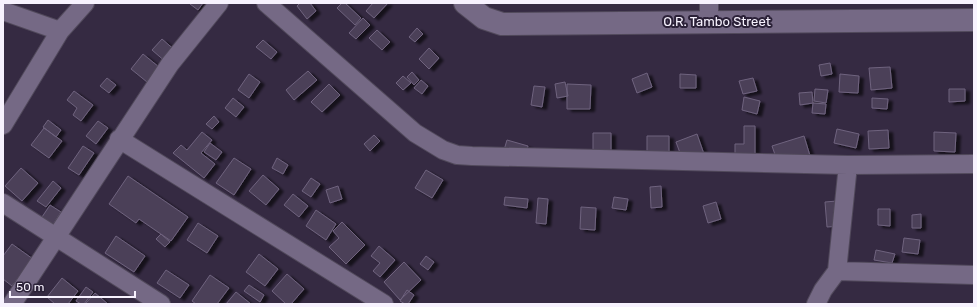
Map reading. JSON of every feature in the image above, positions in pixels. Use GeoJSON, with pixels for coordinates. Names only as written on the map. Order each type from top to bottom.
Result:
{"type":"FeatureCollection","features":[{"type":"Feature","properties":{"kind":"street"},"geometry":{"type":"LineString","coordinates":[[3,125],[60,32],[85,3]]}},
{"type":"Feature","properties":{"kind":"street"},"geometry":{"type":"LineString","coordinates":[[12,304],[119,139],[170,64],[219,3]]}},
{"type":"Feature","properties":{"kind":"street"},"geometry":{"type":"LineString","coordinates":[[266,3],[416,133],[432,144],[457,154],[523,159],[848,165],[974,164]]}},
{"type":"Feature","properties":{"kind":"street","name":"O.R. Tambo Street"},"geometry":{"type":"LineString","coordinates":[[465,3],[484,18],[502,24],[709,12],[974,20]]}},
{"type":"Feature","properties":{"kind":"street"},"geometry":{"type":"LineString","coordinates":[[3,11],[60,32]]}},
{"type":"Feature","properties":{"kind":"street"},"geometry":{"type":"LineString","coordinates":[[119,139],[384,304]]}},
{"type":"Feature","properties":{"kind":"street"},"geometry":{"type":"LineString","coordinates":[[816,304],[823,290],[837,270],[848,165]]}},
{"type":"Feature","properties":{"kind":"street"},"geometry":{"type":"LineString","coordinates":[[3,203],[56,235],[161,304]]}},
{"type":"Feature","properties":{"kind":"street"},"geometry":{"type":"LineString","coordinates":[[837,270],[974,275]]}},
{"type":"Feature","properties":{"kind":"building"},"geometry":{"type":"Polygon","coordinates":[[[203,3],[198,10],[190,4],[203,3]]]}},
{"type":"Feature","properties":{"kind":"building"},"geometry":{"type":"Polygon","coordinates":[[[300,3],[310,3],[316,11],[307,19],[297,6],[300,3]]]}},
{"type":"Feature","properties":{"kind":"building"},"geometry":{"type":"Polygon","coordinates":[[[342,3],[345,3],[361,18],[355,25],[337,8],[342,3]]]}},
{"type":"Feature","properties":{"kind":"building"},"geometry":{"type":"Polygon","coordinates":[[[373,3],[388,3],[374,18],[366,11],[373,3]]]}},
{"type":"Feature","properties":{"kind":"building"},"geometry":{"type":"Polygon","coordinates":[[[363,18],[370,25],[356,39],[349,33],[363,18]]]}},
{"type":"Feature","properties":{"kind":"building"},"geometry":{"type":"Polygon","coordinates":[[[417,28],[423,34],[415,42],[409,37],[417,28]]]}},
{"type":"Feature","properties":{"kind":"building"},"geometry":{"type":"Polygon","coordinates":[[[377,30],[390,42],[382,50],[369,38],[377,30]]]}},
{"type":"Feature","properties":{"kind":"building"},"geometry":{"type":"Polygon","coordinates":[[[162,39],[177,52],[167,63],[152,50],[162,39]]]}},
{"type":"Feature","properties":{"kind":"building"},"geometry":{"type":"Polygon","coordinates":[[[263,40],[277,52],[271,59],[256,47],[263,40]]]}},
{"type":"Feature","properties":{"kind":"building"},"geometry":{"type":"Polygon","coordinates":[[[429,48],[439,58],[429,69],[419,59],[429,48]]]}},
{"type":"Feature","properties":{"kind":"building"},"geometry":{"type":"Polygon","coordinates":[[[143,54],[159,67],[147,82],[131,69],[143,54]]]}},
{"type":"Feature","properties":{"kind":"building"},"geometry":{"type":"Polygon","coordinates":[[[830,63],[832,74],[821,76],[819,65],[830,63]]]}},
{"type":"Feature","properties":{"kind":"building"},"geometry":{"type":"Polygon","coordinates":[[[890,67],[892,88],[871,90],[869,68],[890,67]]]}},
{"type":"Feature","properties":{"kind":"building"},"geometry":{"type":"Polygon","coordinates":[[[308,71],[317,80],[294,100],[286,90],[308,71]]]}},
{"type":"Feature","properties":{"kind":"building"},"geometry":{"type":"Polygon","coordinates":[[[412,72],[419,80],[414,85],[407,77],[412,72]]]}},
{"type":"Feature","properties":{"kind":"building"},"geometry":{"type":"Polygon","coordinates":[[[647,73],[652,87],[637,93],[632,79],[647,73]]]}},
{"type":"Feature","properties":{"kind":"building"},"geometry":{"type":"Polygon","coordinates":[[[249,74],[260,82],[249,98],[238,90],[249,74]]]}},
{"type":"Feature","properties":{"kind":"building"},"geometry":{"type":"Polygon","coordinates":[[[680,74],[696,75],[696,88],[680,88],[680,74]]]}},
{"type":"Feature","properties":{"kind":"building"},"geometry":{"type":"Polygon","coordinates":[[[840,74],[859,76],[858,93],[839,92],[840,74]]]}},
{"type":"Feature","properties":{"kind":"building"},"geometry":{"type":"Polygon","coordinates":[[[403,76],[411,83],[403,90],[396,83],[403,76]]]}},
{"type":"Feature","properties":{"kind":"building"},"geometry":{"type":"Polygon","coordinates":[[[107,78],[116,85],[109,93],[100,86],[107,78]]]}},
{"type":"Feature","properties":{"kind":"building"},"geometry":{"type":"Polygon","coordinates":[[[753,78],[757,91],[743,94],[739,81],[753,78]]]}},
{"type":"Feature","properties":{"kind":"building"},"geometry":{"type":"Polygon","coordinates":[[[421,80],[428,86],[422,94],[414,88],[421,80]]]}},
{"type":"Feature","properties":{"kind":"building"},"geometry":{"type":"Polygon","coordinates":[[[565,82],[568,96],[557,98],[555,84],[565,82]]]}},
{"type":"Feature","properties":{"kind":"building"},"geometry":{"type":"Polygon","coordinates":[[[329,84],[340,95],[322,112],[311,102],[329,84]]]}},
{"type":"Feature","properties":{"kind":"building"},"geometry":{"type":"Polygon","coordinates":[[[567,84],[591,85],[590,109],[567,109],[567,84]]]}},
{"type":"Feature","properties":{"kind":"building"},"geometry":{"type":"Polygon","coordinates":[[[534,86],[545,87],[542,107],[531,105],[534,86]]]}},
{"type":"Feature","properties":{"kind":"building"},"geometry":{"type":"Polygon","coordinates":[[[815,89],[828,90],[826,103],[814,101],[815,89]]]}},
{"type":"Feature","properties":{"kind":"building"},"geometry":{"type":"Polygon","coordinates":[[[949,89],[965,89],[965,101],[949,102],[949,89]]]}},
{"type":"Feature","properties":{"kind":"building"},"geometry":{"type":"Polygon","coordinates":[[[74,91],[93,105],[81,121],[73,115],[77,108],[67,100],[74,91]]]}},
{"type":"Feature","properties":{"kind":"building"},"geometry":{"type":"Polygon","coordinates":[[[812,92],[813,103],[800,105],[799,93],[812,92]]]}},
{"type":"Feature","properties":{"kind":"building"},"geometry":{"type":"Polygon","coordinates":[[[744,97],[760,101],[757,114],[742,110],[744,97]]]}},
{"type":"Feature","properties":{"kind":"building"},"geometry":{"type":"Polygon","coordinates":[[[233,98],[244,107],[236,117],[225,108],[233,98]]]}},
{"type":"Feature","properties":{"kind":"building"},"geometry":{"type":"Polygon","coordinates":[[[872,98],[888,99],[887,109],[872,108],[872,98]]]}},
{"type":"Feature","properties":{"kind":"building"},"geometry":{"type":"Polygon","coordinates":[[[813,103],[826,104],[825,114],[812,113],[813,103]]]}},
{"type":"Feature","properties":{"kind":"building"},"geometry":{"type":"Polygon","coordinates":[[[214,116],[219,122],[212,129],[206,124],[214,116]]]}},
{"type":"Feature","properties":{"kind":"building"},"geometry":{"type":"Polygon","coordinates":[[[48,120],[61,130],[56,137],[43,127],[48,120]]]}},
{"type":"Feature","properties":{"kind":"building"},"geometry":{"type":"Polygon","coordinates":[[[98,121],[108,128],[96,144],[86,136],[98,121]]]}},
{"type":"Feature","properties":{"kind":"building"},"geometry":{"type":"Polygon","coordinates":[[[744,126],[755,126],[755,156],[735,156],[735,144],[744,144],[744,126]]]}},
{"type":"Feature","properties":{"kind":"building"},"geometry":{"type":"Polygon","coordinates":[[[44,128],[62,141],[49,158],[31,145],[44,128]]]}},
{"type":"Feature","properties":{"kind":"building"},"geometry":{"type":"Polygon","coordinates":[[[837,129],[859,134],[856,148],[834,143],[837,129]]]}},
{"type":"Feature","properties":{"kind":"building"},"geometry":{"type":"Polygon","coordinates":[[[888,130],[889,148],[869,149],[868,131],[888,130]]]}},
{"type":"Feature","properties":{"kind":"building"},"geometry":{"type":"Polygon","coordinates":[[[202,132],[212,140],[201,153],[215,164],[204,178],[173,153],[181,145],[187,150],[202,132]]]}},
{"type":"Feature","properties":{"kind":"building"},"geometry":{"type":"Polygon","coordinates":[[[934,132],[956,133],[955,152],[934,151],[934,132]]]}},
{"type":"Feature","properties":{"kind":"building"},"geometry":{"type":"Polygon","coordinates":[[[593,133],[611,133],[611,153],[593,152],[593,133]]]}},
{"type":"Feature","properties":{"kind":"building"},"geometry":{"type":"Polygon","coordinates":[[[697,134],[705,157],[684,164],[676,142],[697,134]]]}},
{"type":"Feature","properties":{"kind":"building"},"geometry":{"type":"Polygon","coordinates":[[[374,135],[380,141],[370,151],[364,144],[374,135]]]}},
{"type":"Feature","properties":{"kind":"building"},"geometry":{"type":"Polygon","coordinates":[[[647,136],[669,136],[669,155],[647,155],[647,136]]]}},
{"type":"Feature","properties":{"kind":"building"},"geometry":{"type":"Polygon","coordinates":[[[804,136],[811,159],[780,169],[772,146],[804,136]]]}},
{"type":"Feature","properties":{"kind":"building"},"geometry":{"type":"Polygon","coordinates":[[[507,140],[528,146],[525,156],[504,150],[507,140]]]}},
{"type":"Feature","properties":{"kind":"building"},"geometry":{"type":"Polygon","coordinates":[[[210,143],[222,152],[216,160],[204,152],[210,143]]]}},
{"type":"Feature","properties":{"kind":"building"},"geometry":{"type":"Polygon","coordinates":[[[83,146],[94,153],[79,175],[68,168],[83,146]]]}},
{"type":"Feature","properties":{"kind":"building"},"geometry":{"type":"Polygon","coordinates":[[[234,158],[251,169],[234,195],[216,183],[234,158]]]}},
{"type":"Feature","properties":{"kind":"building"},"geometry":{"type":"Polygon","coordinates":[[[277,158],[288,165],[283,174],[272,168],[277,158]]]}},
{"type":"Feature","properties":{"kind":"building"},"geometry":{"type":"Polygon","coordinates":[[[21,168],[38,183],[22,201],[5,186],[21,168]]]}},
{"type":"Feature","properties":{"kind":"building"},"geometry":{"type":"Polygon","coordinates":[[[426,170],[443,180],[432,198],[415,188],[426,170]]]}},
{"type":"Feature","properties":{"kind":"building"},"geometry":{"type":"Polygon","coordinates":[[[263,175],[279,189],[266,205],[249,191],[263,175]]]}},
{"type":"Feature","properties":{"kind":"building"},"geometry":{"type":"Polygon","coordinates":[[[128,176],[188,217],[171,241],[139,219],[136,223],[109,204],[128,176]]]}},
{"type":"Feature","properties":{"kind":"building"},"geometry":{"type":"Polygon","coordinates":[[[311,178],[320,184],[311,197],[302,191],[311,178]]]}},
{"type":"Feature","properties":{"kind":"building"},"geometry":{"type":"Polygon","coordinates":[[[53,181],[61,188],[46,207],[37,201],[53,181]]]}},
{"type":"Feature","properties":{"kind":"building"},"geometry":{"type":"Polygon","coordinates":[[[338,186],[342,199],[330,203],[326,190],[338,186]]]}},
{"type":"Feature","properties":{"kind":"building"},"geometry":{"type":"Polygon","coordinates":[[[661,186],[662,207],[651,208],[650,187],[661,186]]]}},
{"type":"Feature","properties":{"kind":"building"},"geometry":{"type":"Polygon","coordinates":[[[293,194],[308,206],[299,217],[284,205],[293,194]]]}},
{"type":"Feature","properties":{"kind":"building"},"geometry":{"type":"Polygon","coordinates":[[[505,197],[528,199],[527,208],[504,205],[505,197]]]}},
{"type":"Feature","properties":{"kind":"building"},"geometry":{"type":"Polygon","coordinates":[[[614,197],[628,199],[626,210],[612,208],[614,197]]]}},
{"type":"Feature","properties":{"kind":"building"},"geometry":{"type":"Polygon","coordinates":[[[538,198],[548,199],[546,224],[536,223],[538,198]]]}},
{"type":"Feature","properties":{"kind":"building"},"geometry":{"type":"Polygon","coordinates":[[[837,201],[839,226],[827,227],[825,202],[837,201]]]}},
{"type":"Feature","properties":{"kind":"building"},"geometry":{"type":"Polygon","coordinates":[[[716,202],[721,219],[708,223],[703,206],[716,202]]]}},
{"type":"Feature","properties":{"kind":"building"},"geometry":{"type":"Polygon","coordinates":[[[50,205],[61,212],[51,228],[40,220],[50,205]]]}},
{"type":"Feature","properties":{"kind":"building"},"geometry":{"type":"Polygon","coordinates":[[[581,207],[596,208],[595,230],[580,229],[581,207]]]}},
{"type":"Feature","properties":{"kind":"building"},"geometry":{"type":"Polygon","coordinates":[[[878,209],[890,209],[890,226],[878,225],[878,209]]]}},
{"type":"Feature","properties":{"kind":"building"},"geometry":{"type":"Polygon","coordinates":[[[316,210],[336,224],[326,240],[306,226],[316,210]]]}},
{"type":"Feature","properties":{"kind":"building"},"geometry":{"type":"Polygon","coordinates":[[[921,214],[921,228],[912,228],[912,215],[921,214]]]}},
{"type":"Feature","properties":{"kind":"building"},"geometry":{"type":"Polygon","coordinates":[[[342,222],[365,245],[346,264],[329,247],[339,238],[333,231],[342,222]]]}},
{"type":"Feature","properties":{"kind":"building"},"geometry":{"type":"Polygon","coordinates":[[[198,223],[218,236],[207,253],[187,240],[198,223]]]}},
{"type":"Feature","properties":{"kind":"building"},"geometry":{"type":"Polygon","coordinates":[[[161,234],[170,242],[165,247],[156,239],[161,234]]]}},
{"type":"Feature","properties":{"kind":"building"},"geometry":{"type":"Polygon","coordinates":[[[116,236],[145,256],[134,272],[105,253],[116,236]]]}},
{"type":"Feature","properties":{"kind":"building"},"geometry":{"type":"Polygon","coordinates":[[[904,238],[920,240],[918,254],[902,252],[904,238]]]}},
{"type":"Feature","properties":{"kind":"building"},"geometry":{"type":"Polygon","coordinates":[[[12,244],[33,259],[12,286],[3,279],[3,256],[12,244]]]}},
{"type":"Feature","properties":{"kind":"building"},"geometry":{"type":"Polygon","coordinates":[[[379,246],[395,260],[380,277],[373,271],[380,263],[371,256],[379,246]]]}},
{"type":"Feature","properties":{"kind":"building"},"geometry":{"type":"Polygon","coordinates":[[[876,250],[895,254],[892,263],[874,260],[876,250]]]}},
{"type":"Feature","properties":{"kind":"building"},"geometry":{"type":"Polygon","coordinates":[[[259,254],[278,269],[265,286],[246,272],[259,254]]]}},
{"type":"Feature","properties":{"kind":"building"},"geometry":{"type":"Polygon","coordinates":[[[426,256],[434,262],[428,270],[420,264],[426,256]]]}},
{"type":"Feature","properties":{"kind":"building"},"geometry":{"type":"Polygon","coordinates":[[[404,262],[421,280],[400,300],[384,282],[404,262]]]}},
{"type":"Feature","properties":{"kind":"building"},"geometry":{"type":"Polygon","coordinates":[[[166,270],[189,285],[180,298],[157,283],[166,270]]]}},
{"type":"Feature","properties":{"kind":"building"},"geometry":{"type":"Polygon","coordinates":[[[287,274],[304,289],[291,304],[286,304],[272,291],[287,274]]]}},
{"type":"Feature","properties":{"kind":"building"},"geometry":{"type":"Polygon","coordinates":[[[210,275],[229,288],[217,304],[196,304],[192,301],[210,275]]]}},
{"type":"Feature","properties":{"kind":"building"},"geometry":{"type":"Polygon","coordinates":[[[62,278],[78,291],[68,304],[55,304],[47,297],[62,278]]]}},
{"type":"Feature","properties":{"kind":"building"},"geometry":{"type":"Polygon","coordinates":[[[249,285],[264,295],[260,302],[244,291],[249,285]]]}},
{"type":"Feature","properties":{"kind":"building"},"geometry":{"type":"Polygon","coordinates":[[[86,287],[93,292],[84,304],[81,304],[76,301],[86,287]]]}},
{"type":"Feature","properties":{"kind":"building"},"geometry":{"type":"Polygon","coordinates":[[[407,290],[414,295],[408,304],[405,304],[400,301],[407,290]]]}},
{"type":"Feature","properties":{"kind":"building"},"geometry":{"type":"Polygon","coordinates":[[[236,292],[251,304],[226,304],[236,292]]]}},
{"type":"Feature","properties":{"kind":"building"},"geometry":{"type":"Polygon","coordinates":[[[95,293],[108,304],[85,304],[95,293]]]}}]}
